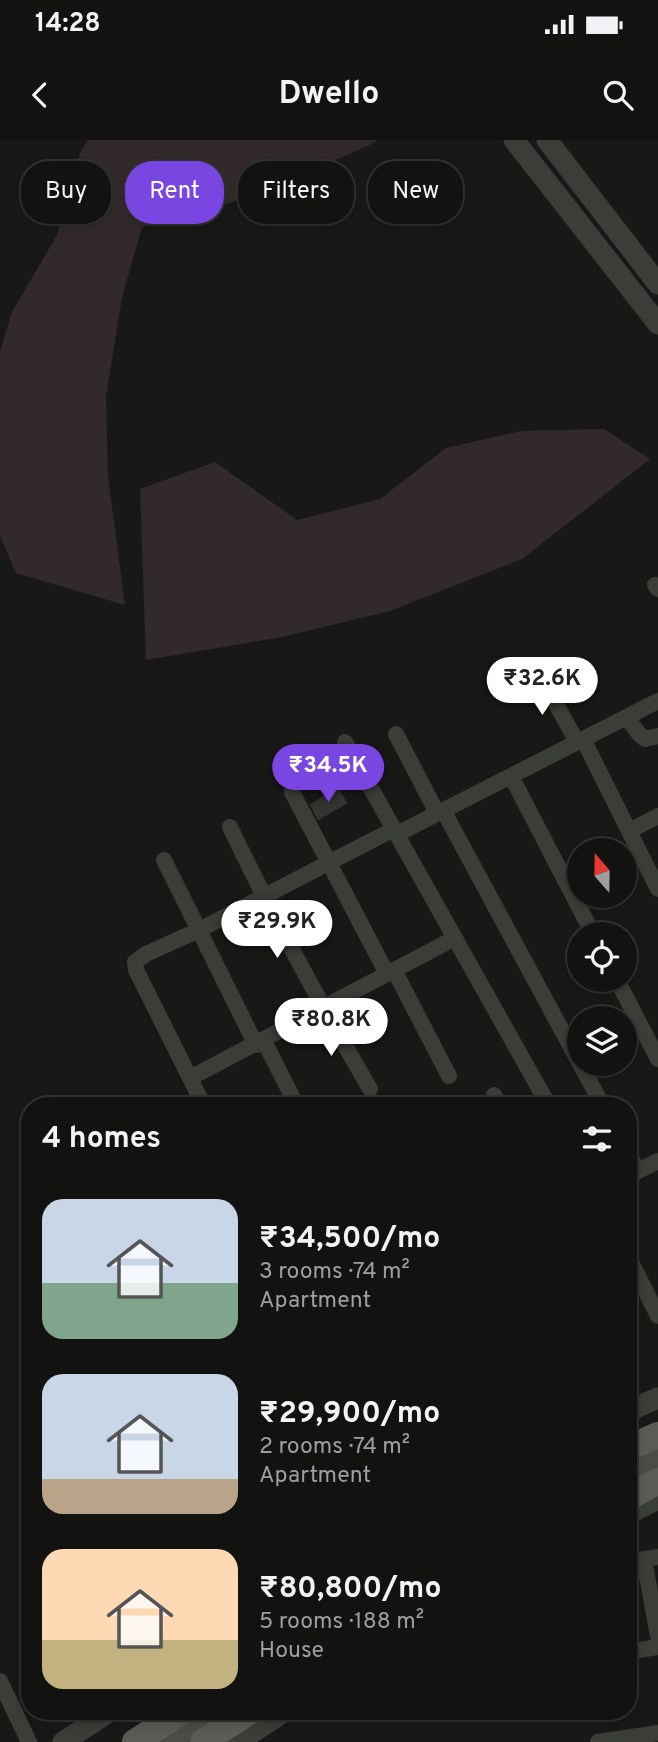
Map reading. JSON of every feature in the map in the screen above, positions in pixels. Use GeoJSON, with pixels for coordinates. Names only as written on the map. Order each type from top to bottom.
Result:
{"type":"FeatureCollection","features":[{"type":"Feature","properties":{"kind":"main road"},"geometry":{"type":"LineString","coordinates":[[637,1444],[658,1435]]}},
{"type":"Feature","properties":{"kind":"main road"},"geometry":{"type":"LineString","coordinates":[[637,1465],[658,1457]]}},
{"type":"Feature","properties":{"kind":"main road"},"geometry":{"type":"LineString","coordinates":[[637,1472],[658,1457]]}},
{"type":"Feature","properties":{"kind":"main road"},"geometry":{"type":"LineString","coordinates":[[637,1492],[658,1481]]}},
{"type":"Feature","properties":{"kind":"main road"},"geometry":{"type":"LineString","coordinates":[[135,1742],[169,1720]]}},
{"type":"Feature","properties":{"kind":"main road"},"geometry":{"type":"LineString","coordinates":[[167,1742],[201,1720]]}},
{"type":"Feature","properties":{"kind":"main road"},"geometry":{"type":"LineString","coordinates":[[203,1742],[237,1720]]}},
{"type":"Feature","properties":{"kind":"street"},"geometry":{"type":"LineString","coordinates":[[514,140],[658,324]]}},
{"type":"Feature","properties":{"kind":"street"},"geometry":{"type":"LineString","coordinates":[[547,140],[658,284]]}},
{"type":"Feature","properties":{"kind":"street"},"geometry":{"type":"LineString","coordinates":[[540,675],[580,741],[658,889]]}},
{"type":"Feature","properties":{"kind":"street"},"geometry":{"type":"LineString","coordinates":[[200,1097],[135,970],[135,962],[262,895],[440,812],[658,701]]}},
{"type":"Feature","properties":{"kind":"street"},"geometry":{"type":"LineString","coordinates":[[626,717],[645,739],[658,736]]}},
{"type":"Feature","properties":{"kind":"street"},"geometry":{"type":"LineString","coordinates":[[396,734],[567,1040]]}},
{"type":"Feature","properties":{"kind":"street"},"geometry":{"type":"LineString","coordinates":[[345,742],[544,1097]]}},
{"type":"Feature","properties":{"kind":"street"},"geometry":{"type":"LineString","coordinates":[[511,776],[587,922]]}},
{"type":"Feature","properties":{"kind":"street"},"geometry":{"type":"LineString","coordinates":[[292,792],[449,1076]]}},
{"type":"Feature","properties":{"kind":"street"},"geometry":{"type":"LineString","coordinates":[[629,831],[658,816]]}},
{"type":"Feature","properties":{"kind":"street"},"geometry":{"type":"LineString","coordinates":[[230,827],[262,895],[370,1089]]}},
{"type":"Feature","properties":{"kind":"street"},"geometry":{"type":"LineString","coordinates":[[164,860],[199,930],[292,1097]]}},
{"type":"Feature","properties":{"kind":"street"},"geometry":{"type":"LineString","coordinates":[[190,1078],[455,938]]}},
{"type":"Feature","properties":{"kind":"street"},"geometry":{"type":"LineString","coordinates":[[623,992],[658,1059]]}},
{"type":"Feature","properties":{"kind":"street"},"geometry":{"type":"LineString","coordinates":[[587,1076],[598,1097]]}},
{"type":"Feature","properties":{"kind":"street"},"geometry":{"type":"LineString","coordinates":[[637,1171],[658,1161]]}},
{"type":"Feature","properties":{"kind":"street"},"geometry":{"type":"LineString","coordinates":[[637,1274],[658,1316]]}},
{"type":"Feature","properties":{"kind":"street"},"geometry":{"type":"LineString","coordinates":[[637,1406],[658,1398]]}},
{"type":"Feature","properties":{"kind":"street"},"geometry":{"type":"LineString","coordinates":[[637,1510],[658,1499]]}},
{"type":"Feature","properties":{"kind":"street"},"geometry":{"type":"LineString","coordinates":[[643,1559],[658,1636]]}},
{"type":"Feature","properties":{"kind":"street"},"geometry":{"type":"LineString","coordinates":[[637,1650],[658,1647]]}},
{"type":"Feature","properties":{"kind":"street"},"geometry":{"type":"LineString","coordinates":[[0,1681],[29,1742]]}},
{"type":"Feature","properties":{"kind":"street"},"geometry":{"type":"LineString","coordinates":[[64,1742],[97,1720]]}},
{"type":"Feature","properties":{"kind":"street"},"geometry":{"type":"LineString","coordinates":[[238,1742],[272,1720]]}},
{"type":"Feature","properties":{"kind":"street"},"geometry":{"type":"LineString","coordinates":[[598,1742],[658,1733]]}},
{"type":"Feature","properties":{"kind":"shaded area"},"geometry":{"type":"Polygon","coordinates":[[[88,140],[377,140],[334,161],[238,161],[238,200],[224,205],[224,161],[125,161],[125,224],[154,224],[142,227],[122,297],[106,397],[108,476],[125,605],[16,573],[0,536],[0,351],[12,312],[57,235],[60,224],[111,224],[111,161],[78,161],[88,140]]]}},
{"type":"Feature","properties":{"kind":"shaded area"},"geometry":{"type":"Polygon","coordinates":[[[604,429],[650,459],[522,559],[390,611],[282,637],[146,660],[140,489],[215,462],[297,520],[380,499],[446,448],[521,431],[604,429]]]}},
{"type":"Feature","properties":{"kind":"building"},"geometry":{"type":"Polygon","coordinates":[[[338,789],[346,803],[318,819],[311,805],[338,789]]]}}]}
